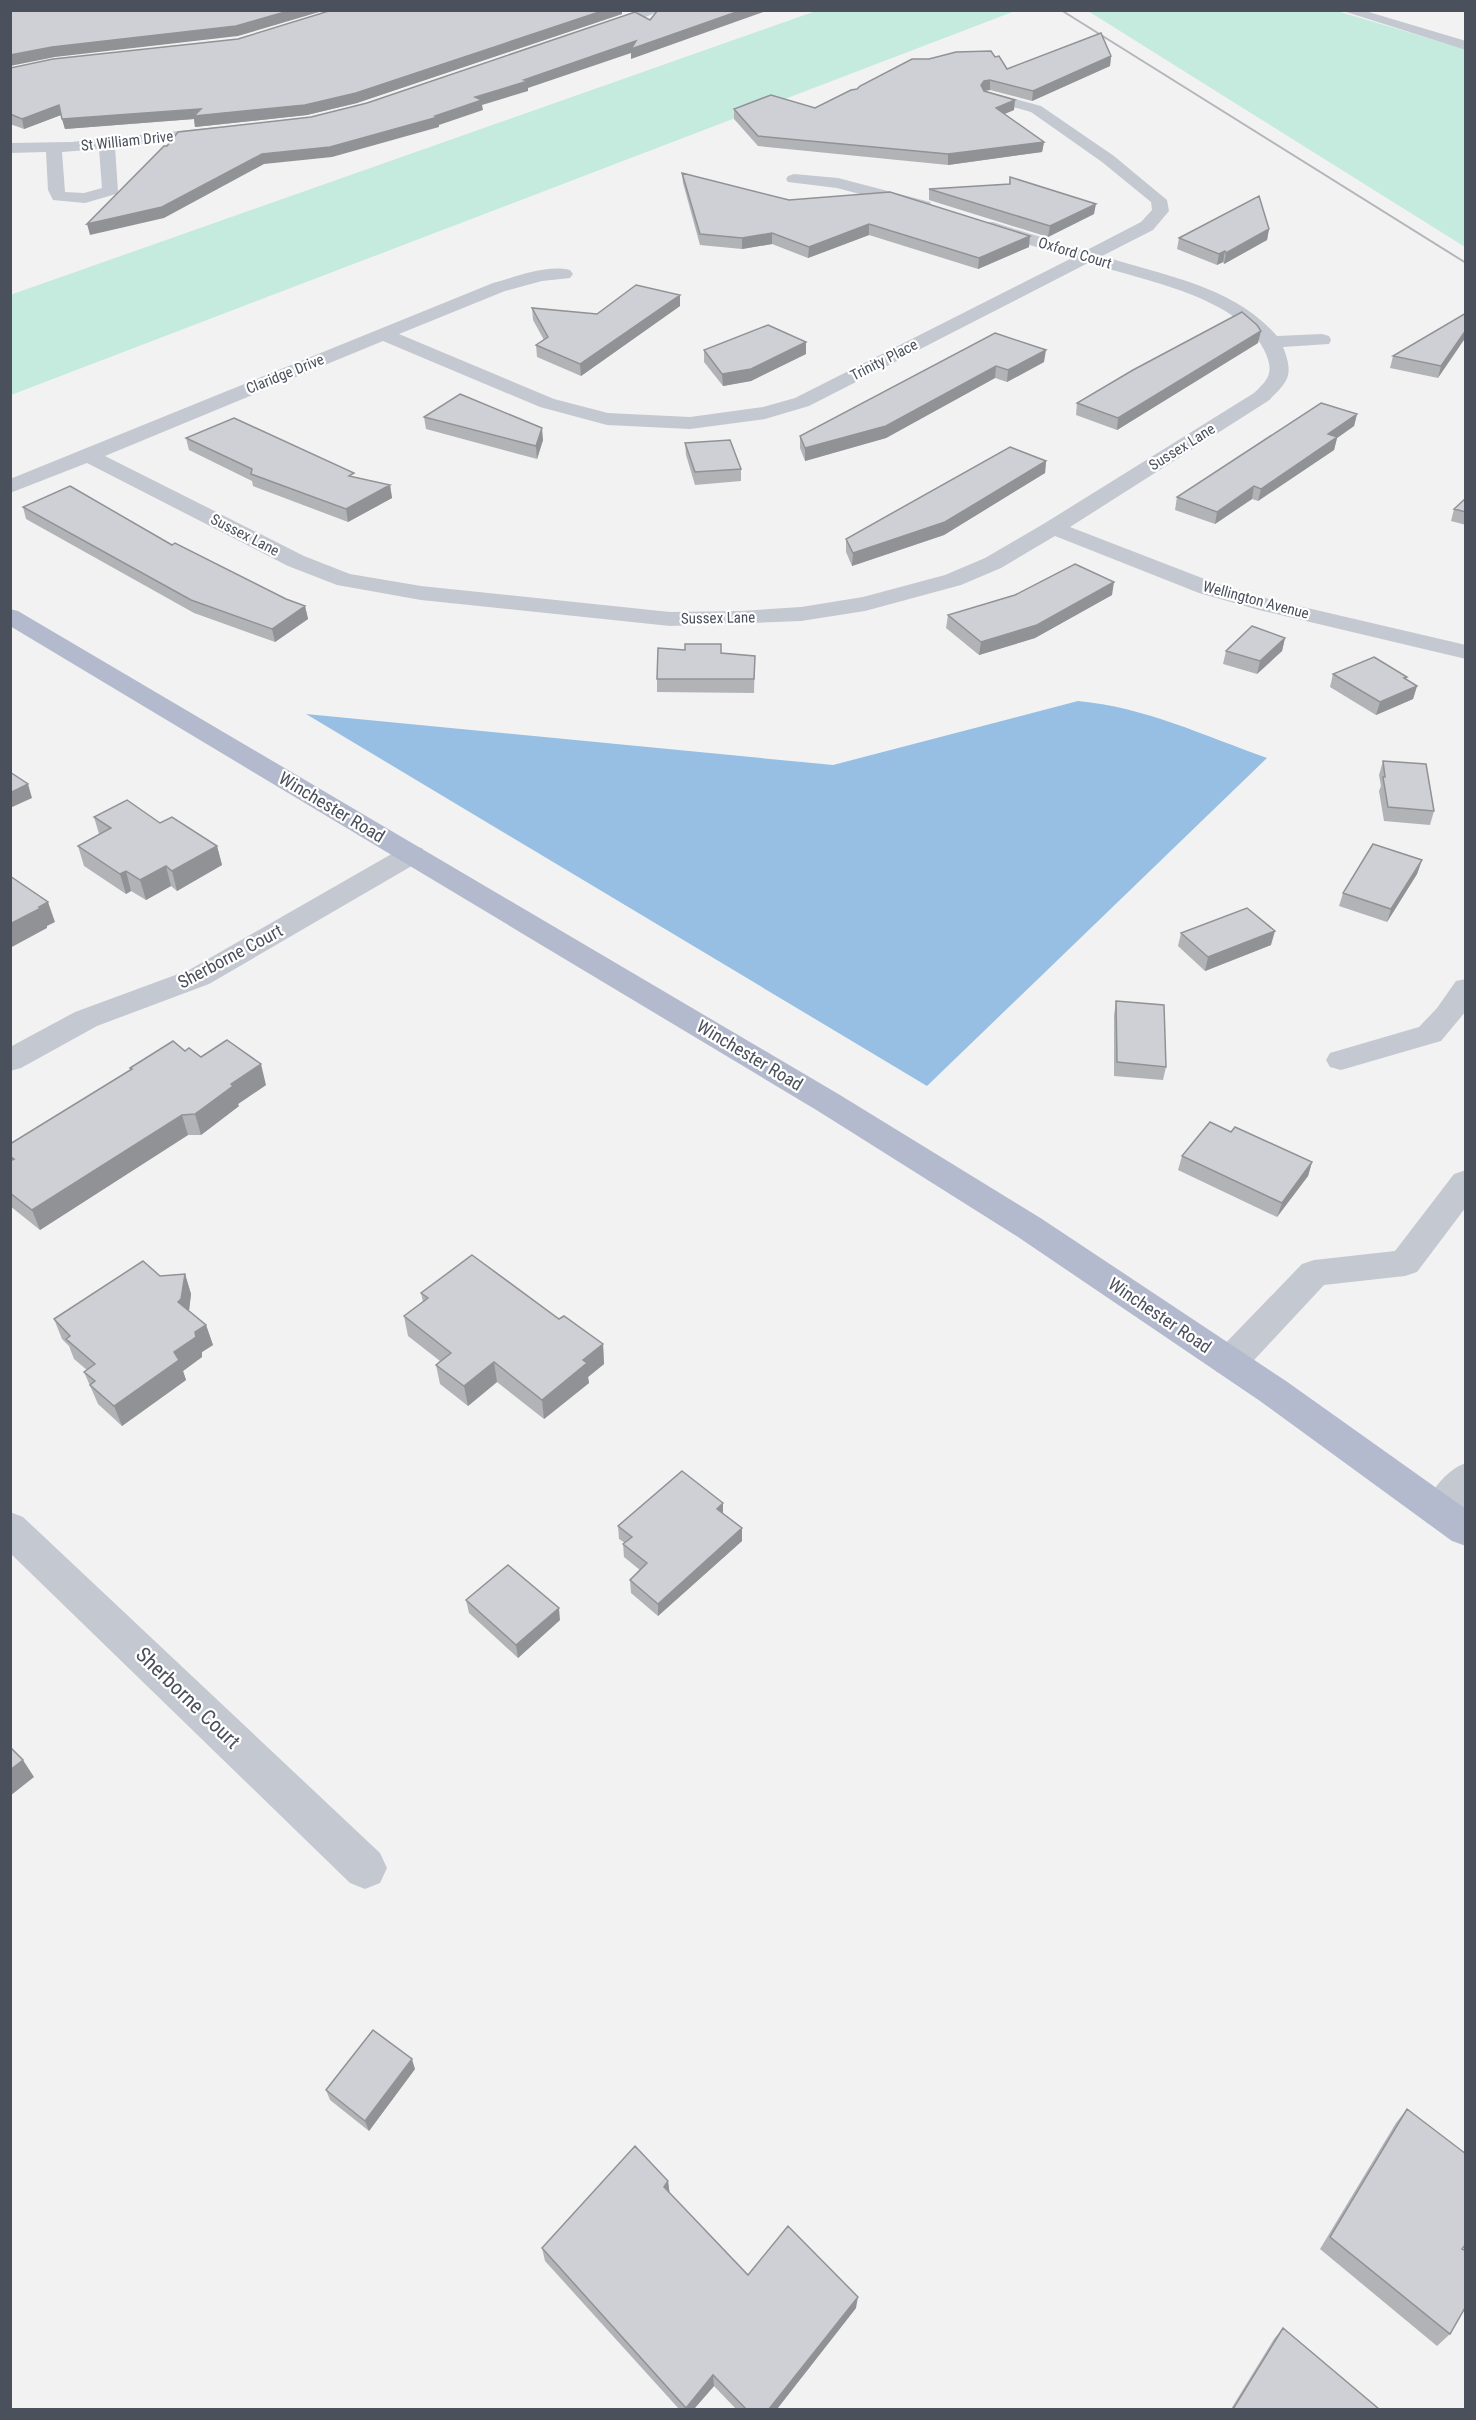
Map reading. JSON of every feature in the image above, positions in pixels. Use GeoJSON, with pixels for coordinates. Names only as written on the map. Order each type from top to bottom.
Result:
{"type":"FeatureCollection","features":[{"type":"Feature","properties":{"kind":"main road","name":"Winchester Road"},"geometry":{"type":"LineString","coordinates":[[10,616],[819,1096],[1021,1222],[1230,1362],[1453,1521]]}},
{"type":"Feature","properties":{"kind":"street"},"geometry":{"type":"LineString","coordinates":[[589,33],[657,10]]}},
{"type":"Feature","properties":{"kind":"street"},"geometry":{"type":"LineString","coordinates":[[1346,10],[1466,46]]}},
{"type":"Feature","properties":{"kind":"street"},"geometry":{"type":"LineString","coordinates":[[1399,26],[1420,20]]}},
{"type":"Feature","properties":{"kind":"street","name":"Trinity Place"},"geometry":{"type":"LineString","coordinates":[[382,334],[564,409],[608,419],[690,423],[726,420],[765,413],[802,402],[1147,226],[1161,211],[1159,200],[1108,159],[1035,109],[989,96]]}},
{"type":"Feature","properties":{"kind":"street","name":"St William Drive"},"geometry":{"type":"LineString","coordinates":[[10,148],[54,148],[107,144],[233,130]]}},
{"type":"Feature","properties":{"kind":"street"},"geometry":{"type":"LineString","coordinates":[[54,148],[56,190],[59,197],[86,198],[110,191],[107,144]]}},
{"type":"Feature","properties":{"kind":"street"},"geometry":{"type":"LineString","coordinates":[[794,179],[838,183],[876,191],[941,212]]}},
{"type":"Feature","properties":{"kind":"street","name":"Oxford Court"},"geometry":{"type":"LineString","coordinates":[[974,222],[1209,296],[1248,317],[1272,342]]}},
{"type":"Feature","properties":{"kind":"street","name":"Claridge Drive"},"geometry":{"type":"LineString","coordinates":[[10,488],[499,286],[542,276],[564,274]]}},
{"type":"Feature","properties":{"kind":"street"},"geometry":{"type":"LineString","coordinates":[[1272,342],[1322,340]]}},
{"type":"Feature","properties":{"kind":"street","name":"Sussex Lane"},"geometry":{"type":"LineString","coordinates":[[88,455],[296,561],[345,580],[421,593],[670,619],[801,614],[865,604],[953,580],[993,563],[1053,528],[1261,397],[1277,381],[1281,371],[1277,350],[1272,342]]}},
{"type":"Feature","properties":{"kind":"street","name":"Wellington Avenue"},"geometry":{"type":"LineString","coordinates":[[1053,528],[1207,588],[1259,603],[1466,652]]}},
{"type":"Feature","properties":{"kind":"street","name":"Sherborne Court"},"geometry":{"type":"LineString","coordinates":[[10,1061],[86,1019],[199,977],[412,854]]}},
{"type":"Feature","properties":{"kind":"street"},"geometry":{"type":"LineString","coordinates":[[1341,1060],[1430,1034],[1448,1015],[1466,988]]}},
{"type":"Feature","properties":{"kind":"street"},"geometry":{"type":"LineString","coordinates":[[1230,1362],[1314,1273],[1405,1263],[1466,1182]]}},
{"type":"Feature","properties":{"kind":"street"},"geometry":{"type":"LineString","coordinates":[[1453,1521],[1466,1478]]}},
{"type":"Feature","properties":{"kind":"street","name":"Sherborne Court"},"geometry":{"type":"LineString","coordinates":[[10,1528],[365,1868]]}},
{"type":"Feature","properties":{"kind":"green space"},"geometry":{"type":"Polygon","coordinates":[[[816,11],[1015,11],[11,395],[10,295],[816,11]]]}},
{"type":"Feature","properties":{"kind":"green space"},"geometry":{"type":"Polygon","coordinates":[[[1088,11],[1337,11],[1465,49],[1465,247],[1088,11]]]}},
{"type":"Feature","properties":{"kind":"water"},"geometry":{"type":"Polygon","coordinates":[[[1078,701],[1127,709],[1267,758],[927,1086],[306,714],[833,765],[1078,701]]]}},
{"type":"Feature","properties":{"kind":"building"},"geometry":{"type":"Polygon","coordinates":[[[10,10],[292,10],[236,26],[52,47],[10,55],[10,10]]]}},
{"type":"Feature","properties":{"kind":"building"},"geometry":{"type":"Polygon","coordinates":[[[332,10],[605,10],[356,93],[305,105],[194,116],[201,109],[62,119],[59,105],[22,119],[10,114],[10,68],[53,59],[238,39],[332,10]]]}},
{"type":"Feature","properties":{"kind":"building"},"geometry":{"type":"Polygon","coordinates":[[[658,10],[742,10],[631,49],[636,41],[524,80],[528,81],[475,97],[482,100],[435,116],[438,117],[330,147],[262,154],[162,207],[87,224],[164,146],[167,146],[178,132],[311,117],[367,103],[635,12],[650,20],[658,10]]]}},
{"type":"Feature","properties":{"kind":"building"},"geometry":{"type":"Polygon","coordinates":[[[1101,33],[1111,56],[1033,91],[990,80],[984,81],[981,85],[984,91],[1015,100],[996,108],[1044,142],[948,154],[758,136],[734,109],[771,95],[815,108],[857,89],[912,59],[929,59],[956,52],[991,51],[995,57],[999,56],[1007,69],[1101,33]]]}},
{"type":"Feature","properties":{"kind":"building"},"geometry":{"type":"Polygon","coordinates":[[[682,173],[789,200],[890,192],[1030,236],[979,258],[869,224],[809,247],[772,233],[742,238],[700,234],[682,173]]]}},
{"type":"Feature","properties":{"kind":"building"},"geometry":{"type":"Polygon","coordinates":[[[1010,177],[1096,204],[1050,226],[929,189],[1010,184],[1010,177]]]}},
{"type":"Feature","properties":{"kind":"building"},"geometry":{"type":"Polygon","coordinates":[[[1259,196],[1269,229],[1226,253],[1225,251],[1219,254],[1179,238],[1259,196]]]}},
{"type":"Feature","properties":{"kind":"building"},"geometry":{"type":"Polygon","coordinates":[[[636,285],[680,295],[580,364],[536,345],[548,337],[532,308],[597,314],[636,285]]]}},
{"type":"Feature","properties":{"kind":"building"},"geometry":{"type":"Polygon","coordinates":[[[1242,312],[1261,331],[1118,418],[1077,403],[1133,370],[1242,312]]]}},
{"type":"Feature","properties":{"kind":"building"},"geometry":{"type":"Polygon","coordinates":[[[1466,313],[1466,330],[1441,366],[1393,356],[1466,313]]]}},
{"type":"Feature","properties":{"kind":"building"},"geometry":{"type":"Polygon","coordinates":[[[768,325],[806,342],[751,369],[722,374],[704,350],[768,325]]]}},
{"type":"Feature","properties":{"kind":"building"},"geometry":{"type":"Polygon","coordinates":[[[995,333],[1046,350],[1008,370],[996,366],[886,426],[805,448],[800,436],[995,333]]]}},
{"type":"Feature","properties":{"kind":"building"},"geometry":{"type":"Polygon","coordinates":[[[460,394],[542,428],[536,446],[424,417],[460,394]]]}},
{"type":"Feature","properties":{"kind":"building"},"geometry":{"type":"Polygon","coordinates":[[[1321,403],[1357,414],[1328,434],[1337,437],[1261,489],[1254,486],[1217,512],[1177,497],[1321,403]]]}},
{"type":"Feature","properties":{"kind":"building"},"geometry":{"type":"Polygon","coordinates":[[[234,418],[354,473],[349,476],[390,485],[346,509],[251,474],[252,469],[186,438],[234,418]]]}},
{"type":"Feature","properties":{"kind":"building"},"geometry":{"type":"Polygon","coordinates":[[[730,440],[741,469],[695,472],[685,443],[730,440]]]}},
{"type":"Feature","properties":{"kind":"building"},"geometry":{"type":"Polygon","coordinates":[[[1010,447],[1046,461],[945,522],[853,553],[846,539],[1010,447]]]}},
{"type":"Feature","properties":{"kind":"building"},"geometry":{"type":"Polygon","coordinates":[[[70,486],[172,545],[175,543],[286,599],[305,606],[272,629],[191,600],[23,507],[70,486]]]}},
{"type":"Feature","properties":{"kind":"building"},"geometry":{"type":"Polygon","coordinates":[[[1466,498],[1466,512],[1454,509],[1466,498]]]}},
{"type":"Feature","properties":{"kind":"building"},"geometry":{"type":"Polygon","coordinates":[[[1075,564],[1114,582],[1037,625],[981,642],[948,615],[1015,595],[1075,564]]]}},
{"type":"Feature","properties":{"kind":"building"},"geometry":{"type":"Polygon","coordinates":[[[1252,626],[1285,638],[1260,661],[1226,651],[1252,626]]]}},
{"type":"Feature","properties":{"kind":"building"},"geometry":{"type":"Polygon","coordinates":[[[685,644],[721,644],[721,653],[755,656],[754,679],[657,679],[658,648],[685,650],[685,644]]]}},
{"type":"Feature","properties":{"kind":"building"},"geometry":{"type":"Polygon","coordinates":[[[1374,657],[1407,677],[1404,678],[1417,686],[1380,702],[1333,674],[1374,657]]]}},
{"type":"Feature","properties":{"kind":"building"},"geometry":{"type":"Polygon","coordinates":[[[1383,761],[1426,764],[1434,811],[1388,807],[1383,761]]]}},
{"type":"Feature","properties":{"kind":"building"},"geometry":{"type":"Polygon","coordinates":[[[10,772],[28,784],[10,793],[10,772]]]}},
{"type":"Feature","properties":{"kind":"building"},"geometry":{"type":"Polygon","coordinates":[[[127,800],[160,823],[172,817],[217,846],[172,871],[166,866],[140,880],[126,871],[120,874],[78,846],[111,828],[94,817],[127,800]]]}},
{"type":"Feature","properties":{"kind":"building"},"geometry":{"type":"Polygon","coordinates":[[[1373,844],[1422,860],[1391,909],[1343,893],[1373,844]]]}},
{"type":"Feature","properties":{"kind":"building"},"geometry":{"type":"Polygon","coordinates":[[[10,876],[48,902],[10,924],[10,876]]]}},
{"type":"Feature","properties":{"kind":"building"},"geometry":{"type":"Polygon","coordinates":[[[1247,908],[1275,931],[1208,957],[1181,933],[1247,908]]]}},
{"type":"Feature","properties":{"kind":"building"},"geometry":{"type":"Polygon","coordinates":[[[1116,1001],[1164,1005],[1166,1067],[1117,1062],[1116,1001]]]}},
{"type":"Feature","properties":{"kind":"building"},"geometry":{"type":"Polygon","coordinates":[[[227,1040],[261,1064],[231,1084],[233,1086],[195,1114],[182,1115],[32,1210],[10,1193],[10,1161],[14,1159],[10,1156],[10,1144],[173,1041],[185,1051],[189,1048],[201,1057],[227,1040]]]}},
{"type":"Feature","properties":{"kind":"building"},"geometry":{"type":"Polygon","coordinates":[[[1210,1122],[1231,1132],[1235,1127],[1312,1162],[1282,1203],[1182,1156],[1210,1122]]]}},
{"type":"Feature","properties":{"kind":"building"},"geometry":{"type":"Polygon","coordinates":[[[472,1255],[559,1319],[564,1316],[603,1344],[583,1360],[587,1363],[542,1400],[494,1362],[464,1386],[436,1365],[451,1353],[404,1316],[428,1298],[421,1293],[472,1255]]]}},
{"type":"Feature","properties":{"kind":"building"},"geometry":{"type":"Polygon","coordinates":[[[143,1261],[160,1276],[185,1274],[181,1299],[178,1302],[206,1325],[195,1332],[196,1337],[174,1352],[179,1360],[114,1406],[90,1385],[95,1381],[84,1372],[95,1364],[66,1339],[70,1336],[54,1319],[143,1261]]]}},
{"type":"Feature","properties":{"kind":"building"},"geometry":{"type":"Polygon","coordinates":[[[682,1471],[723,1503],[717,1509],[742,1528],[658,1604],[630,1580],[647,1563],[623,1544],[632,1537],[618,1526],[682,1471]]]}},
{"type":"Feature","properties":{"kind":"building"},"geometry":{"type":"Polygon","coordinates":[[[508,1565],[559,1608],[516,1645],[466,1600],[508,1565]]]}},
{"type":"Feature","properties":{"kind":"building"},"geometry":{"type":"Polygon","coordinates":[[[10,1747],[23,1760],[10,1770],[10,1747]]]}},
{"type":"Feature","properties":{"kind":"building"},"geometry":{"type":"Polygon","coordinates":[[[373,2030],[412,2059],[365,2121],[326,2090],[373,2030]]]}},
{"type":"Feature","properties":{"kind":"building"},"geometry":{"type":"Polygon","coordinates":[[[1407,2109],[1466,2154],[1466,2244],[1462,2249],[1466,2251],[1466,2306],[1450,2334],[1330,2237],[1407,2109]]]}},
{"type":"Feature","properties":{"kind":"building"},"geometry":{"type":"Polygon","coordinates":[[[635,2146],[668,2181],[664,2187],[748,2275],[788,2226],[858,2297],[769,2409],[746,2409],[713,2375],[686,2408],[542,2248],[635,2146]]]}},
{"type":"Feature","properties":{"kind":"building"},"geometry":{"type":"Polygon","coordinates":[[[1283,2328],[1379,2409],[1233,2409],[1283,2328]]]}},
{"type":"Feature","properties":{"kind":"railway"},"geometry":{"type":"LineString","coordinates":[[1061,10],[1466,263]]}}]}
